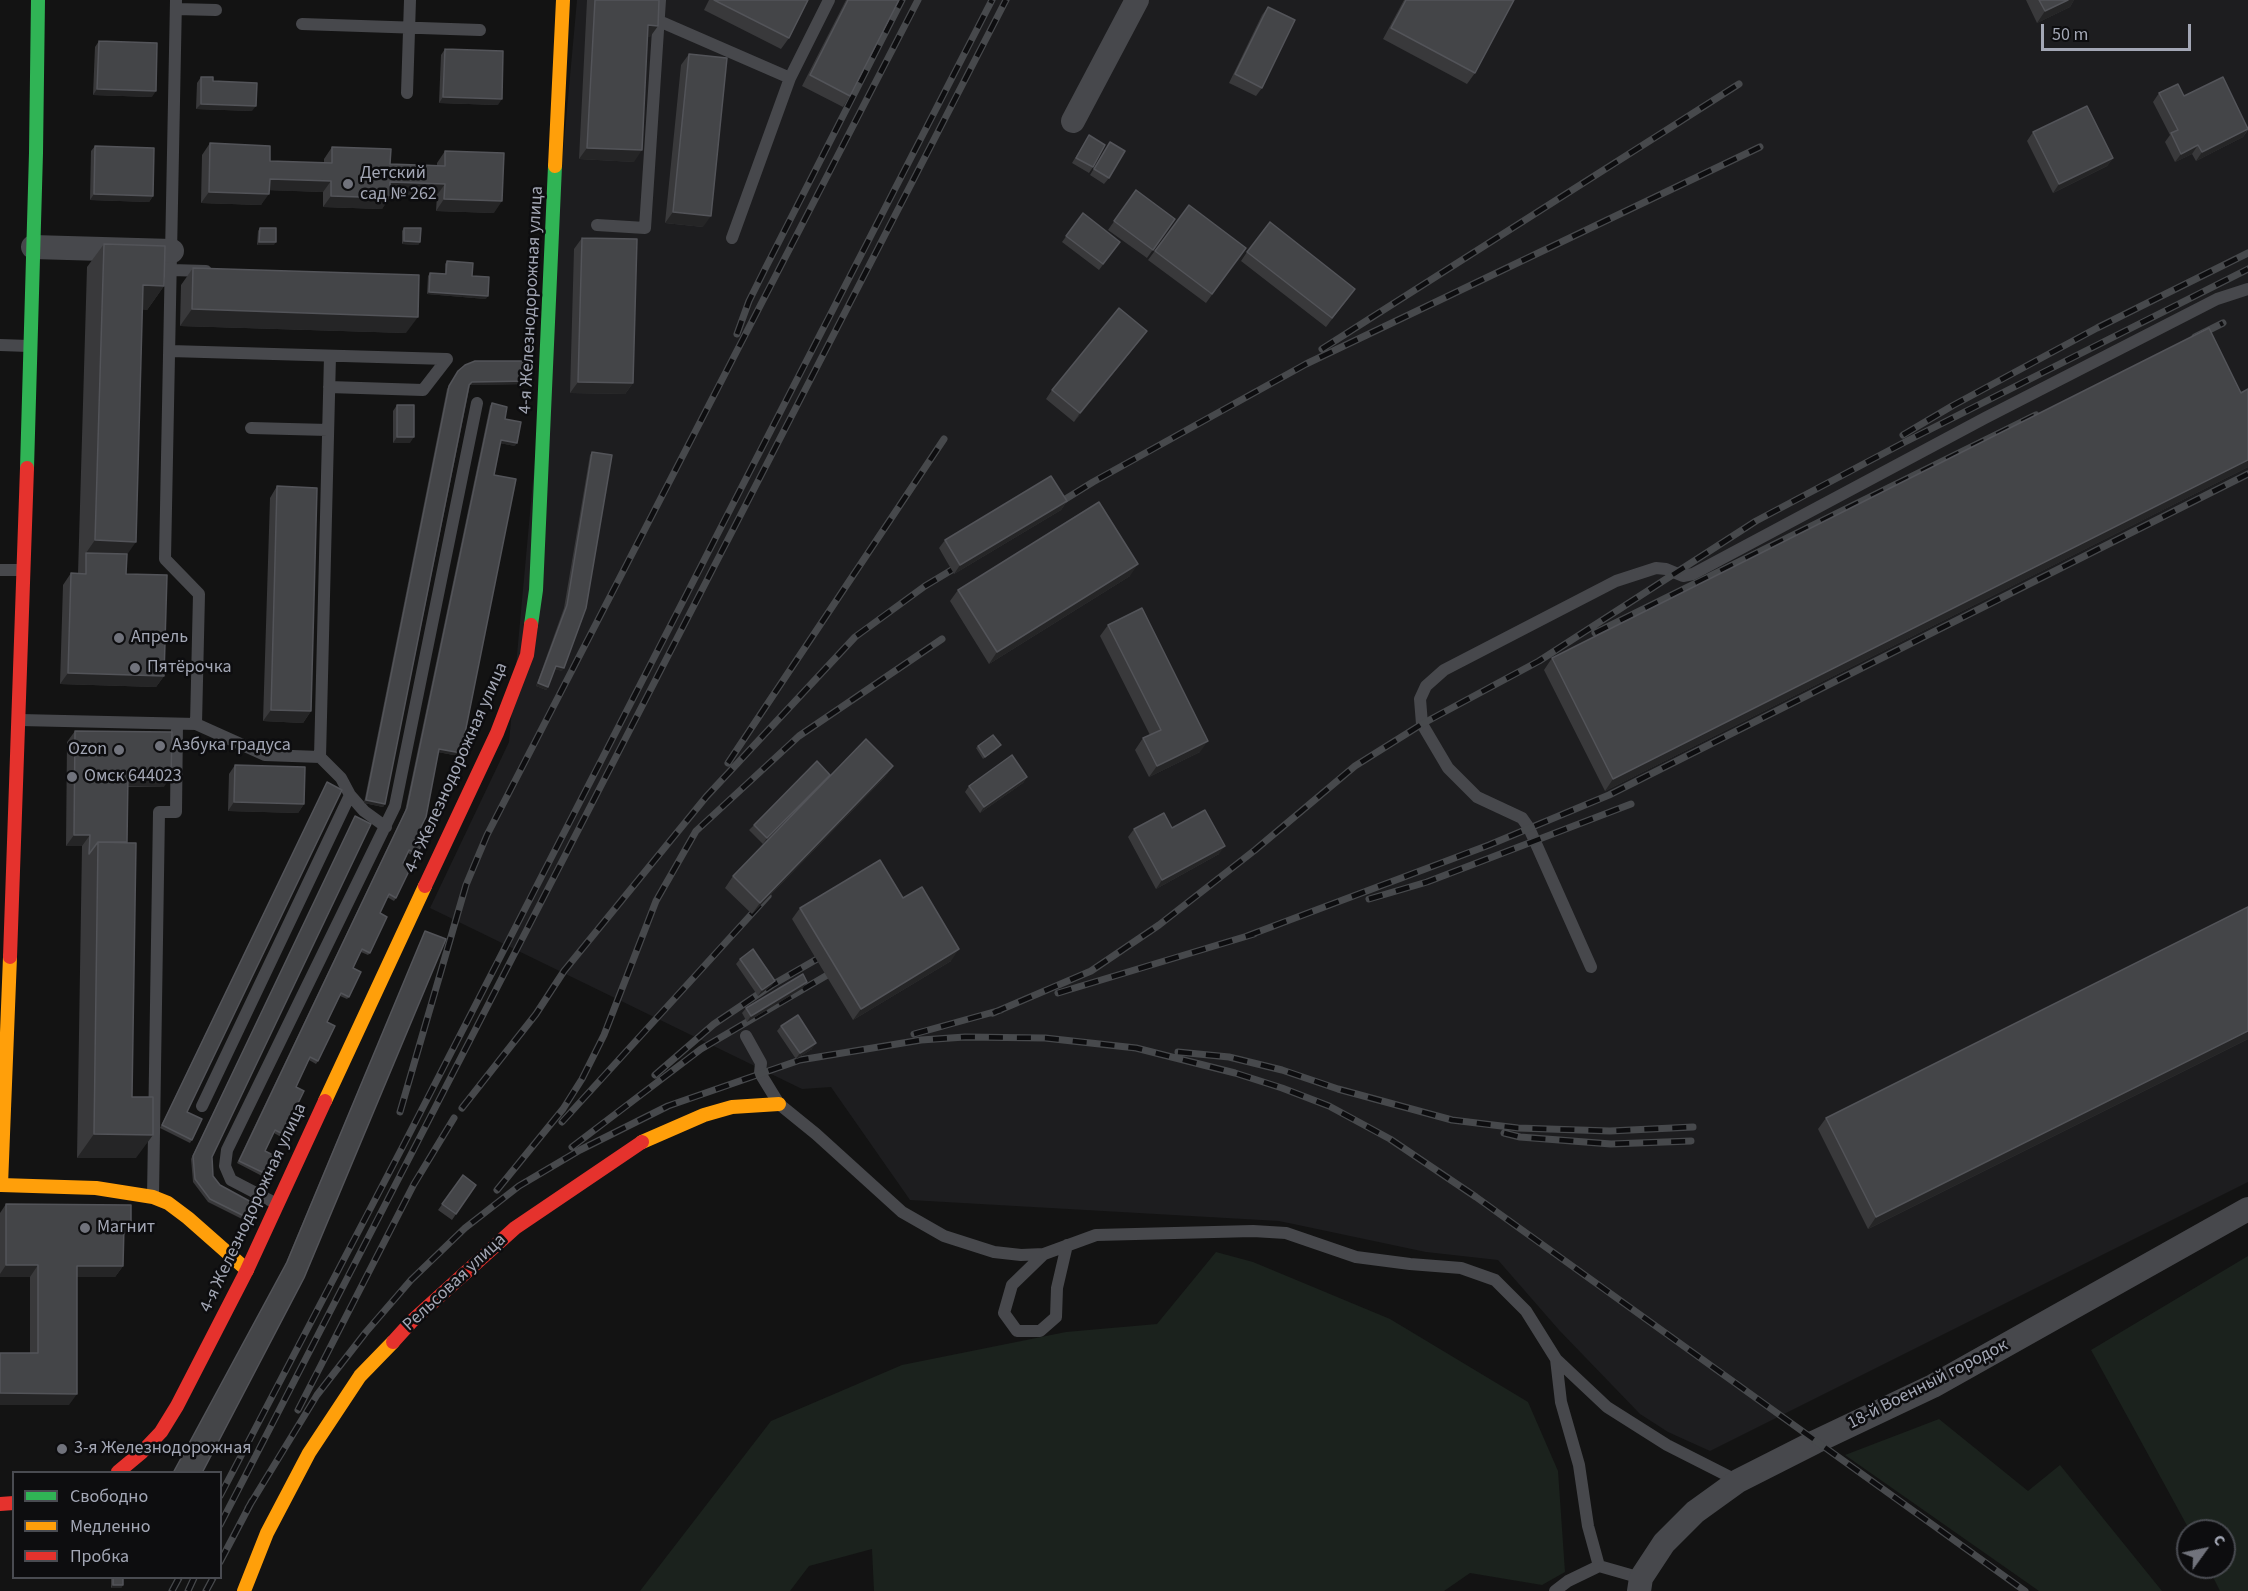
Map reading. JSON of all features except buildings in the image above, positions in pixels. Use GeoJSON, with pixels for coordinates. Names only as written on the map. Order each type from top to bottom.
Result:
{"type":"FeatureCollection","features":[{"type":"Feature","properties":{"kind":"street"},"geometry":{"type":"LineString","coordinates":[[38,0],[19,720],[1,1185],[96,1188],[153,1197],[168,1203],[188,1218],[247,1270]]}},
{"type":"Feature","properties":{"kind":"street","name":"4-я Железнодорожная улица"},"geometry":{"type":"LineString","coordinates":[[119,1471],[161,1432],[177,1406],[247,1270],[496,734],[527,655],[536,590],[563,0]]}},
{"type":"Feature","properties":{"kind":"street"},"geometry":{"type":"LineString","coordinates":[[1073,121],[1137,0]]}},
{"type":"Feature","properties":{"kind":"street"},"geometry":{"type":"LineString","coordinates":[[33,247],[172,261]]}},
{"type":"Feature","properties":{"kind":"street","name":"Рельсовая улица"},"geometry":{"type":"LineString","coordinates":[[244,1591],[267,1533],[309,1453],[360,1376],[420,1314],[515,1228],[638,1143],[674,1127],[732,1107],[779,1104]]}},
{"type":"Feature","properties":{"kind":"street","name":"18-й Военный городок"},"geometry":{"type":"LineString","coordinates":[[1640,1585],[1664,1543],[1695,1512],[1738,1481],[1933,1386],[2248,1209]]}},
{"type":"Feature","properties":{"kind":"lane"},"geometry":{"type":"LineString","coordinates":[[407,93],[410,0]]}},
{"type":"Feature","properties":{"kind":"lane"},"geometry":{"type":"LineString","coordinates":[[597,225],[645,228],[660,0]]}},
{"type":"Feature","properties":{"kind":"lane"},"geometry":{"type":"LineString","coordinates":[[732,238],[790,78],[829,0]]}},
{"type":"Feature","properties":{"kind":"lane"},"geometry":{"type":"LineString","coordinates":[[196,724],[199,594],[165,559],[176,4],[216,10]]}},
{"type":"Feature","properties":{"kind":"lane"},"geometry":{"type":"LineString","coordinates":[[659,21],[790,78]]}},
{"type":"Feature","properties":{"kind":"lane"},"geometry":{"type":"LineString","coordinates":[[302,24],[480,30]]}},
{"type":"Feature","properties":{"kind":"lane"},"geometry":{"type":"LineString","coordinates":[[172,261],[218,272]]}},
{"type":"Feature","properties":{"kind":"lane"},"geometry":{"type":"LineString","coordinates":[[1591,967],[1529,828],[1522,818],[1477,797],[1448,768],[1422,724],[1420,699],[1426,686],[1444,670],[1616,581],[1656,568],[1666,569],[1683,576],[1693,574],[1996,412],[2217,299],[2248,289]]}},
{"type":"Feature","properties":{"kind":"lane"},"geometry":{"type":"LineString","coordinates":[[0,345],[29,346]]}},
{"type":"Feature","properties":{"kind":"lane"},"geometry":{"type":"LineString","coordinates":[[170,351],[447,359],[423,390],[329,387]]}},
{"type":"Feature","properties":{"kind":"lane"},"geometry":{"type":"LineString","coordinates":[[320,757],[330,356]]}},
{"type":"Feature","properties":{"kind":"lane"},"geometry":{"type":"LineString","coordinates":[[277,1203],[231,1180],[225,1166],[227,1150],[395,806],[477,403]]}},
{"type":"Feature","properties":{"kind":"lane"},"geometry":{"type":"LineString","coordinates":[[251,428],[328,430]]}},
{"type":"Feature","properties":{"kind":"lane"},"geometry":{"type":"LineString","coordinates":[[0,570],[23,570]]}},
{"type":"Feature","properties":{"kind":"lane"},"geometry":{"type":"LineString","coordinates":[[19,720],[196,724],[265,755],[320,757],[341,778],[350,795],[364,811],[386,827]]}},
{"type":"Feature","properties":{"kind":"lane"},"geometry":{"type":"LineString","coordinates":[[153,1197],[159,812],[176,812],[177,724]]}},
{"type":"Feature","properties":{"kind":"lane"},"geometry":{"type":"LineString","coordinates":[[202,1107],[350,795]]}},
{"type":"Feature","properties":{"kind":"lane"},"geometry":{"type":"LineString","coordinates":[[746,1036],[761,1063],[760,1073],[779,1104],[816,1134],[902,1212],[944,1236],[994,1252],[1021,1255],[1044,1254],[1096,1235],[1253,1231],[1286,1233],[1356,1257],[1461,1268],[1495,1280],[1526,1311],[1556,1359],[1607,1407],[1667,1445],[1738,1481]]}},
{"type":"Feature","properties":{"kind":"lane"},"geometry":{"type":"LineString","coordinates":[[1044,1254],[1011,1285],[1004,1313],[1017,1331],[1040,1331],[1056,1317],[1057,1288],[1067,1245]]}},
{"type":"Feature","properties":{"kind":"lane"},"geometry":{"type":"LineString","coordinates":[[1556,1359],[1561,1401],[1579,1465],[1588,1526],[1599,1566],[1640,1585]]}},
{"type":"Feature","properties":{"kind":"lane"},"geometry":{"type":"LineString","coordinates":[[1555,1591],[1568,1581],[1599,1566]]}},
{"type":"Feature","properties":{"kind":"shaded area"},"geometry":{"type":"Polygon","coordinates":[[[577,0],[2248,0],[2248,1182],[1710,1451],[1668,1432],[1640,1414],[1559,1330],[1498,1260],[1426,1252],[1279,1221],[910,1200],[831,1087],[802,1089],[430,908],[509,742],[577,0]]]}},
{"type":"Feature","properties":{"kind":"shaded area"},"geometry":{"type":"Polygon","coordinates":[[[1216,1252],[1253,1262],[1390,1319],[1528,1402],[1558,1471],[1565,1572],[1542,1585],[1470,1573],[1444,1591],[874,1591],[872,1549],[809,1566],[790,1591],[640,1591],[771,1421],[902,1365],[1066,1332],[1157,1324],[1216,1252]]]}},
{"type":"Feature","properties":{"kind":"shaded area"},"geometry":{"type":"Polygon","coordinates":[[[2248,1256],[2248,1591],[2220,1591],[2214,1579],[2236,1579],[2236,1519],[2183,1519],[2091,1350],[2248,1256]]]}},
{"type":"Feature","properties":{"kind":"shaded area"},"geometry":{"type":"Polygon","coordinates":[[[1939,1419],[2028,1491],[2060,1465],[2162,1591],[2039,1591],[1845,1455],[1939,1419]]]}},
{"type":"Feature","properties":{"kind":"railway"},"geometry":{"type":"LineString","coordinates":[[737,334],[749,301],[902,0]]}},
{"type":"Feature","properties":{"kind":"railway"},"geometry":{"type":"LineString","coordinates":[[400,1112],[466,885],[487,835],[918,0]]}},
{"type":"Feature","properties":{"kind":"railway"},"geometry":{"type":"LineString","coordinates":[[222,1492],[402,1148],[992,0]]}},
{"type":"Feature","properties":{"kind":"railway"},"geometry":{"type":"LineString","coordinates":[[222,1521],[1006,0]]}},
{"type":"Feature","properties":{"kind":"railway"},"geometry":{"type":"LineString","coordinates":[[1322,349],[1739,84]]}},
{"type":"Feature","properties":{"kind":"railway"},"geometry":{"type":"LineString","coordinates":[[1051,508],[1093,482],[1306,364],[1760,147]]}},
{"type":"Feature","properties":{"kind":"railway"},"geometry":{"type":"LineString","coordinates":[[1903,435],[2097,328],[2248,253]]}},
{"type":"Feature","properties":{"kind":"railway"},"geometry":{"type":"LineString","coordinates":[[993,1013],[1091,971],[1159,925],[1255,850],[1355,766],[1422,724],[1539,661],[1756,521],[1905,442],[2248,269]]}},
{"type":"Feature","properties":{"kind":"railway"},"geometry":{"type":"LineString","coordinates":[[2195,337],[2223,323]]}},
{"type":"Feature","properties":{"kind":"railway"},"geometry":{"type":"LineString","coordinates":[[1595,633],[2036,415]]}},
{"type":"Feature","properties":{"kind":"railway"},"geometry":{"type":"LineString","coordinates":[[728,763],[944,439]]}},
{"type":"Feature","properties":{"kind":"railway"},"geometry":{"type":"LineString","coordinates":[[1247,936],[1489,845],[1609,795],[2248,474]]}},
{"type":"Feature","properties":{"kind":"railway"},"geometry":{"type":"LineString","coordinates":[[462,1108],[536,1014],[564,971],[706,797],[855,637],[925,586],[965,562]]}},
{"type":"Feature","properties":{"kind":"railway"},"geometry":{"type":"LineString","coordinates":[[497,1190],[563,1109],[582,1079],[604,1035],[656,901],[696,831],[799,736],[942,639]]}},
{"type":"Feature","properties":{"kind":"railway"},"geometry":{"type":"LineString","coordinates":[[1369,899],[1427,882],[1631,804]]}},
{"type":"Feature","properties":{"kind":"railway"},"geometry":{"type":"LineString","coordinates":[[562,1122],[768,896]]}},
{"type":"Feature","properties":{"kind":"railway"},"geometry":{"type":"LineString","coordinates":[[1058,993],[1254,934]]}},
{"type":"Feature","properties":{"kind":"railway"},"geometry":{"type":"LineString","coordinates":[[655,1075],[714,1024],[772,985],[831,951]]}},
{"type":"Feature","properties":{"kind":"railway"},"geometry":{"type":"LineString","coordinates":[[572,1147],[701,1049],[841,967]]}},
{"type":"Feature","properties":{"kind":"railway"},"geometry":{"type":"LineString","coordinates":[[914,1034],[1001,1010]]}},
{"type":"Feature","properties":{"kind":"railway"},"geometry":{"type":"LineString","coordinates":[[248,1508],[317,1395],[366,1332],[411,1280],[465,1228],[519,1186],[580,1150],[668,1106],[800,1060],[921,1040],[965,1037],[1045,1038],[1136,1048],[1235,1073],[1329,1106],[1390,1139],[1476,1197],[2025,1591]]}},
{"type":"Feature","properties":{"kind":"railway"},"geometry":{"type":"LineString","coordinates":[[1178,1052],[1229,1057],[1282,1070],[1338,1089],[1452,1120],[1518,1128],[1610,1131],[1693,1127]]}},
{"type":"Feature","properties":{"kind":"railway"},"geometry":{"type":"LineString","coordinates":[[298,1410],[414,1184],[454,1118]]}},
{"type":"Feature","properties":{"kind":"railway"},"geometry":{"type":"LineString","coordinates":[[1504,1133],[1520,1137],[1611,1144],[1691,1141]]}},
{"type":"Feature","properties":{"kind":"railway"},"geometry":{"type":"LineString","coordinates":[[222,1558],[252,1501]]}},
{"type":"Feature","properties":{"kind":"railway"},"geometry":{"type":"LineString","coordinates":[[172,1591],[178,1579]]}},
{"type":"Feature","properties":{"kind":"railway"},"geometry":{"type":"LineString","coordinates":[[188,1591],[194,1579]]}},
{"type":"Feature","properties":{"kind":"railway"},"geometry":{"type":"LineString","coordinates":[[206,1591],[212,1579]]}},
{"type":"Feature","properties":{"kind":"traffic: fast"},"geometry":{"type":"LineString","coordinates":[[27,468],[38,0]]}},
{"type":"Feature","properties":{"kind":"traffic: fast"},"geometry":{"type":"LineString","coordinates":[[531,625],[536,590],[555,166]]}},
{"type":"Feature","properties":{"kind":"traffic: slow"},"geometry":{"type":"LineString","coordinates":[[555,166],[563,0]]}},
{"type":"Feature","properties":{"kind":"traffic: slow"},"geometry":{"type":"LineString","coordinates":[[325,1101],[425,886]]}},
{"type":"Feature","properties":{"kind":"traffic: slow"},"geometry":{"type":"LineString","coordinates":[[10,957],[1,1185],[96,1188],[153,1197],[168,1203],[188,1218],[247,1270]]}},
{"type":"Feature","properties":{"kind":"traffic: slow"},"geometry":{"type":"LineString","coordinates":[[642,1142],[704,1115],[732,1107],[779,1104]]}},
{"type":"Feature","properties":{"kind":"traffic: slow"},"geometry":{"type":"LineString","coordinates":[[244,1591],[267,1533],[309,1453],[360,1376],[393,1342]]}},
{"type":"Feature","properties":{"kind":"traffic: jam"},"geometry":{"type":"LineString","coordinates":[[10,957],[27,468]]}},
{"type":"Feature","properties":{"kind":"traffic: jam"},"geometry":{"type":"LineString","coordinates":[[425,886],[497,733],[527,655],[531,625]]}},
{"type":"Feature","properties":{"kind":"traffic: jam"},"geometry":{"type":"LineString","coordinates":[[119,1471],[161,1432],[177,1406],[247,1270],[325,1101]]}},
{"type":"Feature","properties":{"kind":"traffic: jam"},"geometry":{"type":"LineString","coordinates":[[393,1342],[412,1321],[515,1228],[642,1142]]}},
{"type":"Feature","properties":{"kind":"traffic: jam"},"geometry":{"type":"LineString","coordinates":[[0,1504],[12,1503]]}},
{"type":"Feature","properties":{"kind":"place","name":"Детский сад № 262"},"geometry":{"type":"Point","coordinates":[348,184]}},
{"type":"Feature","properties":{"kind":"place","name":"Апрель"},"geometry":{"type":"Point","coordinates":[119,638]}},
{"type":"Feature","properties":{"kind":"place","name":"Пятёрочка"},"geometry":{"type":"Point","coordinates":[135,668]}},
{"type":"Feature","properties":{"kind":"place","name":"Азбука градуса"},"geometry":{"type":"Point","coordinates":[160,746]}},
{"type":"Feature","properties":{"kind":"place","name":"Ozon"},"geometry":{"type":"Point","coordinates":[119,750]}},
{"type":"Feature","properties":{"kind":"place","name":"Омск 644023"},"geometry":{"type":"Point","coordinates":[72,777]}},
{"type":"Feature","properties":{"kind":"place","name":"Магнит"},"geometry":{"type":"Point","coordinates":[85,1228]}},
{"type":"Feature","properties":{"kind":"place","name":"3-я Железнодорожная"},"geometry":{"type":"Point","coordinates":[62,1449]}}]}
